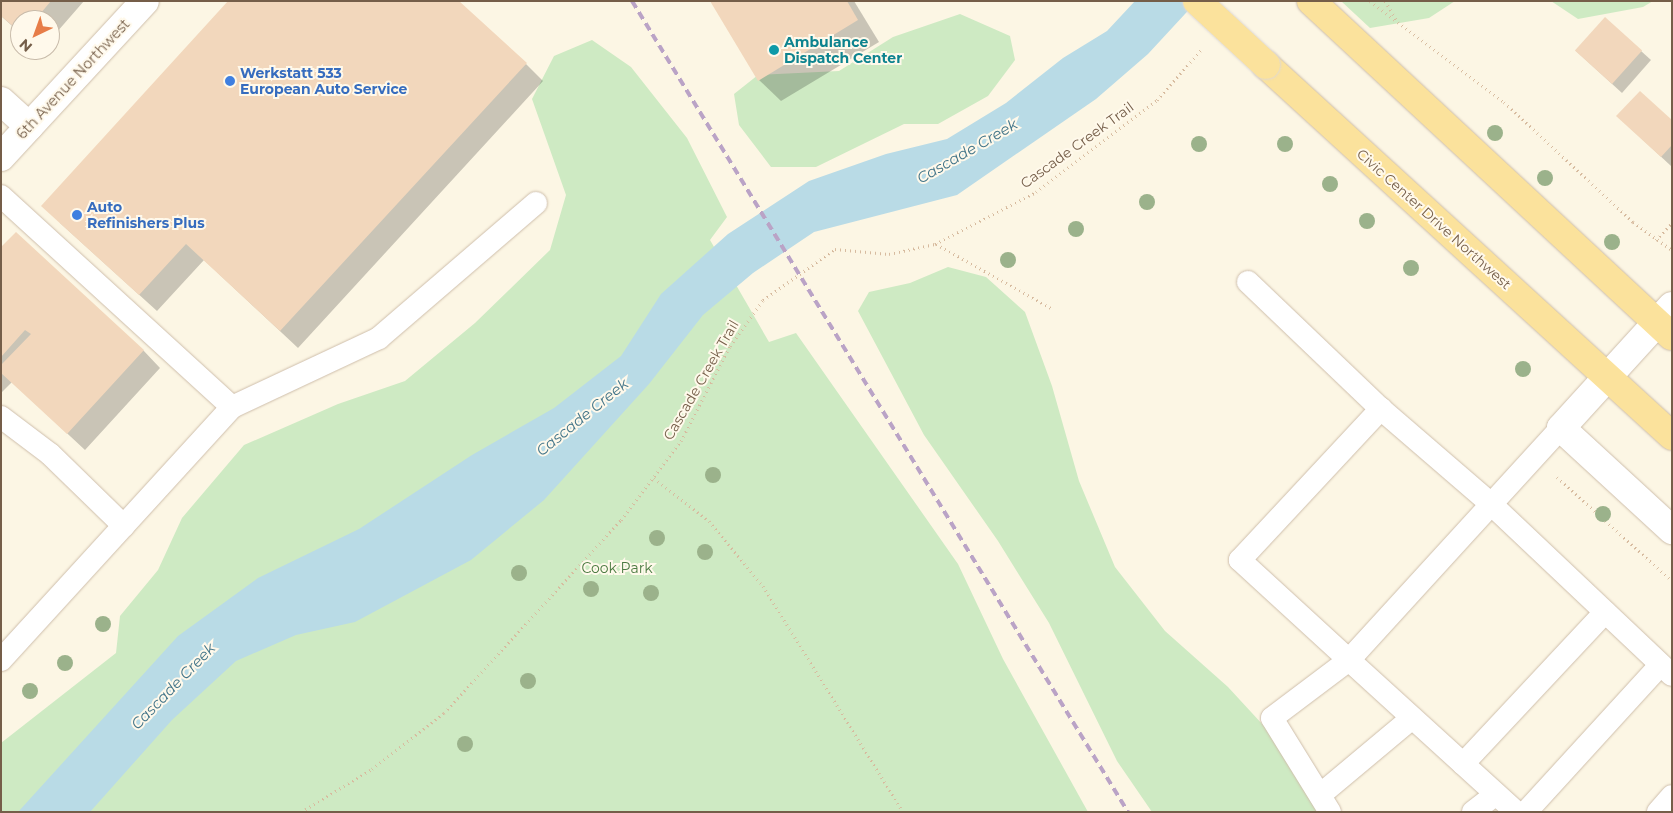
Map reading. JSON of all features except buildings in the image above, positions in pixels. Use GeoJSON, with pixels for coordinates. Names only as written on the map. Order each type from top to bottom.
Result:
{"type":"FeatureCollection","features":[{"type":"Feature","properties":{"kind":"main road","name":"Civic Center Drive Northwest"},"geometry":{"type":"LineString","coordinates":[[1197,1],[1672,436]]}},
{"type":"Feature","properties":{"kind":"main road"},"geometry":{"type":"LineString","coordinates":[[1314,4],[1667,322]]}},
{"type":"Feature","properties":{"kind":"street","name":"6th Avenue Northwest"},"geometry":{"type":"LineString","coordinates":[[1,156],[145,1]]}},
{"type":"Feature","properties":{"kind":"street"},"geometry":{"type":"LineString","coordinates":[[1,101],[29,126]]}},
{"type":"Feature","properties":{"kind":"street"},"geometry":{"type":"LineString","coordinates":[[1667,322],[1608,377],[1561,428],[1672,530]]}},
{"type":"Feature","properties":{"kind":"lane"},"geometry":{"type":"LineString","coordinates":[[1,196],[232,407]]}},
{"type":"Feature","properties":{"kind":"lane"},"geometry":{"type":"LineString","coordinates":[[1,660],[232,407],[379,338],[536,203]]}},
{"type":"Feature","properties":{"kind":"lane"},"geometry":{"type":"LineString","coordinates":[[1248,282],[1381,409],[1491,504],[1666,670],[1526,812]]}},
{"type":"Feature","properties":{"kind":"lane"},"geometry":{"type":"LineString","coordinates":[[1381,409],[1240,560],[1516,812]]}},
{"type":"Feature","properties":{"kind":"lane"},"geometry":{"type":"LineString","coordinates":[[1,417],[50,454],[124,526]]}},
{"type":"Feature","properties":{"kind":"lane"},"geometry":{"type":"LineString","coordinates":[[1412,718],[1325,804],[1272,718],[1349,660],[1561,428]]}},
{"type":"Feature","properties":{"kind":"lane"},"geometry":{"type":"LineString","coordinates":[[1462,764],[1605,612]]}},
{"type":"Feature","properties":{"kind":"lane"},"geometry":{"type":"LineString","coordinates":[[1473,812],[1496,794]]}},
{"type":"Feature","properties":{"kind":"lane"},"geometry":{"type":"LineString","coordinates":[[1658,812],[1672,796]]}},
{"type":"Feature","properties":{"kind":"path"},"geometry":{"type":"LineString","coordinates":[[1370,1],[1504,102],[1656,240],[1672,250]]}},
{"type":"Feature","properties":{"kind":"path"},"geometry":{"type":"LineString","coordinates":[[1385,1],[1400,25]]}},
{"type":"Feature","properties":{"kind":"path","name":"Cascade Creek Trail"},"geometry":{"type":"LineString","coordinates":[[300,812],[372,769],[444,713],[621,520],[681,441],[730,346],[763,300],[835,249],[889,254],[935,244],[1036,192],[1157,100],[1207,43]]}},
{"type":"Feature","properties":{"kind":"path"},"geometry":{"type":"LineString","coordinates":[[1656,240],[1672,223]]}},
{"type":"Feature","properties":{"kind":"path"},"geometry":{"type":"LineString","coordinates":[[935,244],[1051,308]]}},
{"type":"Feature","properties":{"kind":"path"},"geometry":{"type":"LineString","coordinates":[[1557,477],[1672,581]]}},
{"type":"Feature","properties":{"kind":"path"},"geometry":{"type":"LineString","coordinates":[[654,478],[709,520],[763,586],[903,812]]}},
{"type":"Feature","properties":{"kind":"green space"},"geometry":{"type":"Polygon","coordinates":[[[1341,1],[1455,1],[1429,18],[1370,28],[1341,1]]]}},
{"type":"Feature","properties":{"kind":"green space"},"geometry":{"type":"Polygon","coordinates":[[[1551,1],[1653,1],[1643,7],[1578,19],[1551,1]]]}},
{"type":"Feature","properties":{"kind":"green space"},"geometry":{"type":"Polygon","coordinates":[[[960,14],[1010,36],[1015,60],[988,96],[938,124],[904,124],[816,167],[771,167],[739,125],[734,94],[758,75],[839,71],[893,37],[960,14]]]}},
{"type":"Feature","properties":{"kind":"green space","name":"Cook Park"},"geometry":{"type":"Polygon","coordinates":[[[592,40],[631,67],[687,138],[727,217],[710,240],[769,342],[796,333],[958,564],[1003,659],[1088,812],[1,812],[1,743],[116,653],[120,616],[158,570],[182,518],[244,445],[338,404],[405,381],[475,323],[550,250],[566,195],[532,99],[554,56],[592,40]]]}},
{"type":"Feature","properties":{"kind":"green space"},"geometry":{"type":"Polygon","coordinates":[[[948,267],[986,277],[1025,312],[1052,386],[1079,481],[1115,567],[1165,631],[1228,687],[1287,751],[1324,812],[1152,812],[1117,761],[1049,623],[998,541],[924,435],[858,311],[869,292],[910,283],[948,267]]]}},
{"type":"Feature","properties":{"kind":"water","name":"Cascade Creek"},"geometry":{"type":"Polygon","coordinates":[[[1135,1],[1197,1],[1148,54],[1096,99],[957,195],[814,232],[753,273],[703,315],[649,384],[544,500],[471,560],[355,622],[296,635],[236,661],[172,720],[90,812],[18,812],[178,636],[258,578],[359,529],[472,455],[554,408],[621,356],[661,294],[728,234],[809,181],[886,154],[947,139],[1006,103],[1063,58],[1107,31],[1135,1]]]}},
{"type":"Feature","properties":{"kind":"railway"},"geometry":{"type":"LineString","coordinates":[[632,1],[1128,812]]}},
{"type":"Feature","properties":{"kind":"place","name":"Ambulance Dispatch Center"},"geometry":{"type":"Point","coordinates":[774,50]}},
{"type":"Feature","properties":{"kind":"place","name":"Werkstatt 533 European Auto Service"},"geometry":{"type":"Point","coordinates":[230,81]}},
{"type":"Feature","properties":{"kind":"place","name":"Auto Refinishers Plus"},"geometry":{"type":"Point","coordinates":[77,215]}}]}
